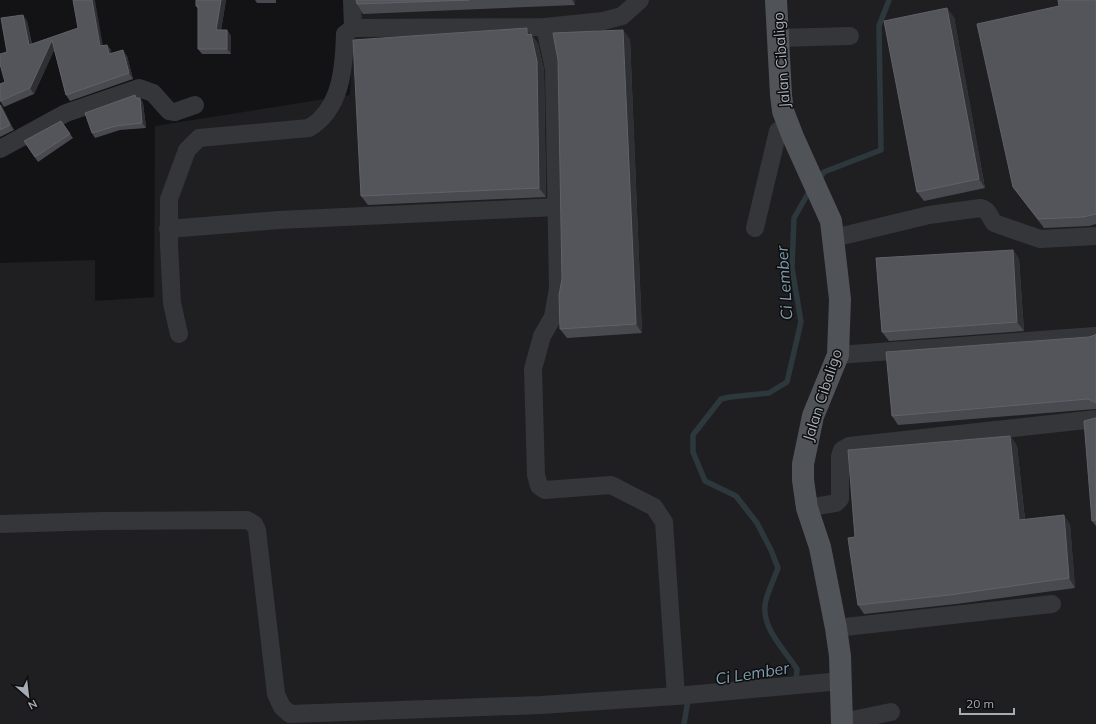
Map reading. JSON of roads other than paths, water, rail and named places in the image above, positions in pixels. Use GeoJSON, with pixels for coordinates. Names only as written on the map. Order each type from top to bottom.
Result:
{"type":"FeatureCollection","features":[{"type":"Feature","properties":{"kind":"main road","name":"Jalan Cibaligo"},"geometry":{"type":"LineString","coordinates":[[776,0],[781,95],[788,125],[831,221],[840,299],[838,355],[813,416],[806,442],[803,480],[807,508],[820,547],[836,628],[840,656],[842,723]]}},
{"type":"Feature","properties":{"kind":"street"},"geometry":{"type":"LineString","coordinates":[[352,0],[353,28]]}},
{"type":"Feature","properties":{"kind":"street"},"geometry":{"type":"LineString","coordinates":[[179,334],[172,303],[168,229],[169,199],[187,150],[199,138],[309,128],[318,122],[330,109],[340,82],[345,34],[353,28],[545,27],[603,21],[622,16],[640,0]]}},
{"type":"Feature","properties":{"kind":"street"},"geometry":{"type":"LineString","coordinates":[[545,27],[554,69],[557,207],[556,304],[553,318],[542,336],[533,369],[536,468],[539,486],[550,491],[611,485],[654,507],[664,522],[676,696]]}},
{"type":"Feature","properties":{"kind":"street"},"geometry":{"type":"LineString","coordinates":[[778,38],[850,36]]}},
{"type":"Feature","properties":{"kind":"street"},"geometry":{"type":"LineString","coordinates":[[0,149],[66,113],[139,88],[153,93],[170,111],[175,112],[195,105]]}},
{"type":"Feature","properties":{"kind":"street"},"geometry":{"type":"LineString","coordinates":[[755,228],[778,131],[788,125]]}},
{"type":"Feature","properties":{"kind":"street"},"geometry":{"type":"LineString","coordinates":[[168,229],[279,220],[557,207]]}},
{"type":"Feature","properties":{"kind":"street"},"geometry":{"type":"LineString","coordinates":[[834,238],[929,215],[980,208],[984,209],[989,214],[994,223],[1040,239],[1096,236]]}},
{"type":"Feature","properties":{"kind":"street"},"geometry":{"type":"LineString","coordinates":[[838,355],[1095,336]]}},
{"type":"Feature","properties":{"kind":"street"},"geometry":{"type":"LineString","coordinates":[[807,508],[836,503],[840,499],[840,456],[842,450],[849,446],[1096,419]]}},
{"type":"Feature","properties":{"kind":"street"},"geometry":{"type":"LineString","coordinates":[[0,524],[102,520],[247,520],[254,524],[257,530],[276,694],[282,707],[290,714],[541,706],[676,696],[841,681]]}},
{"type":"Feature","properties":{"kind":"street"},"geometry":{"type":"LineString","coordinates":[[836,628],[1052,604]]}},
{"type":"Feature","properties":{"kind":"street"},"geometry":{"type":"LineString","coordinates":[[842,723],[891,712]]}},
{"type":"Feature","properties":{"kind":"waterway","name":"Ci Lember"},"geometry":{"type":"LineString","coordinates":[[818,180],[824,172],[881,150],[879,26],[889,0]]}},
{"type":"Feature","properties":{"kind":"waterway","name":"Ci Lember"},"geometry":{"type":"LineString","coordinates":[[796,682],[797,669],[774,637],[766,619],[766,600],[778,568],[771,550],[757,523],[736,496],[705,481],[693,452],[693,435],[721,399],[769,393],[787,382],[801,322],[792,268],[794,218],[810,190]]}},
{"type":"Feature","properties":{"kind":"waterway","name":"Ci Lember"},"geometry":{"type":"LineString","coordinates":[[684,724],[688,700],[691,699]]}}]}
